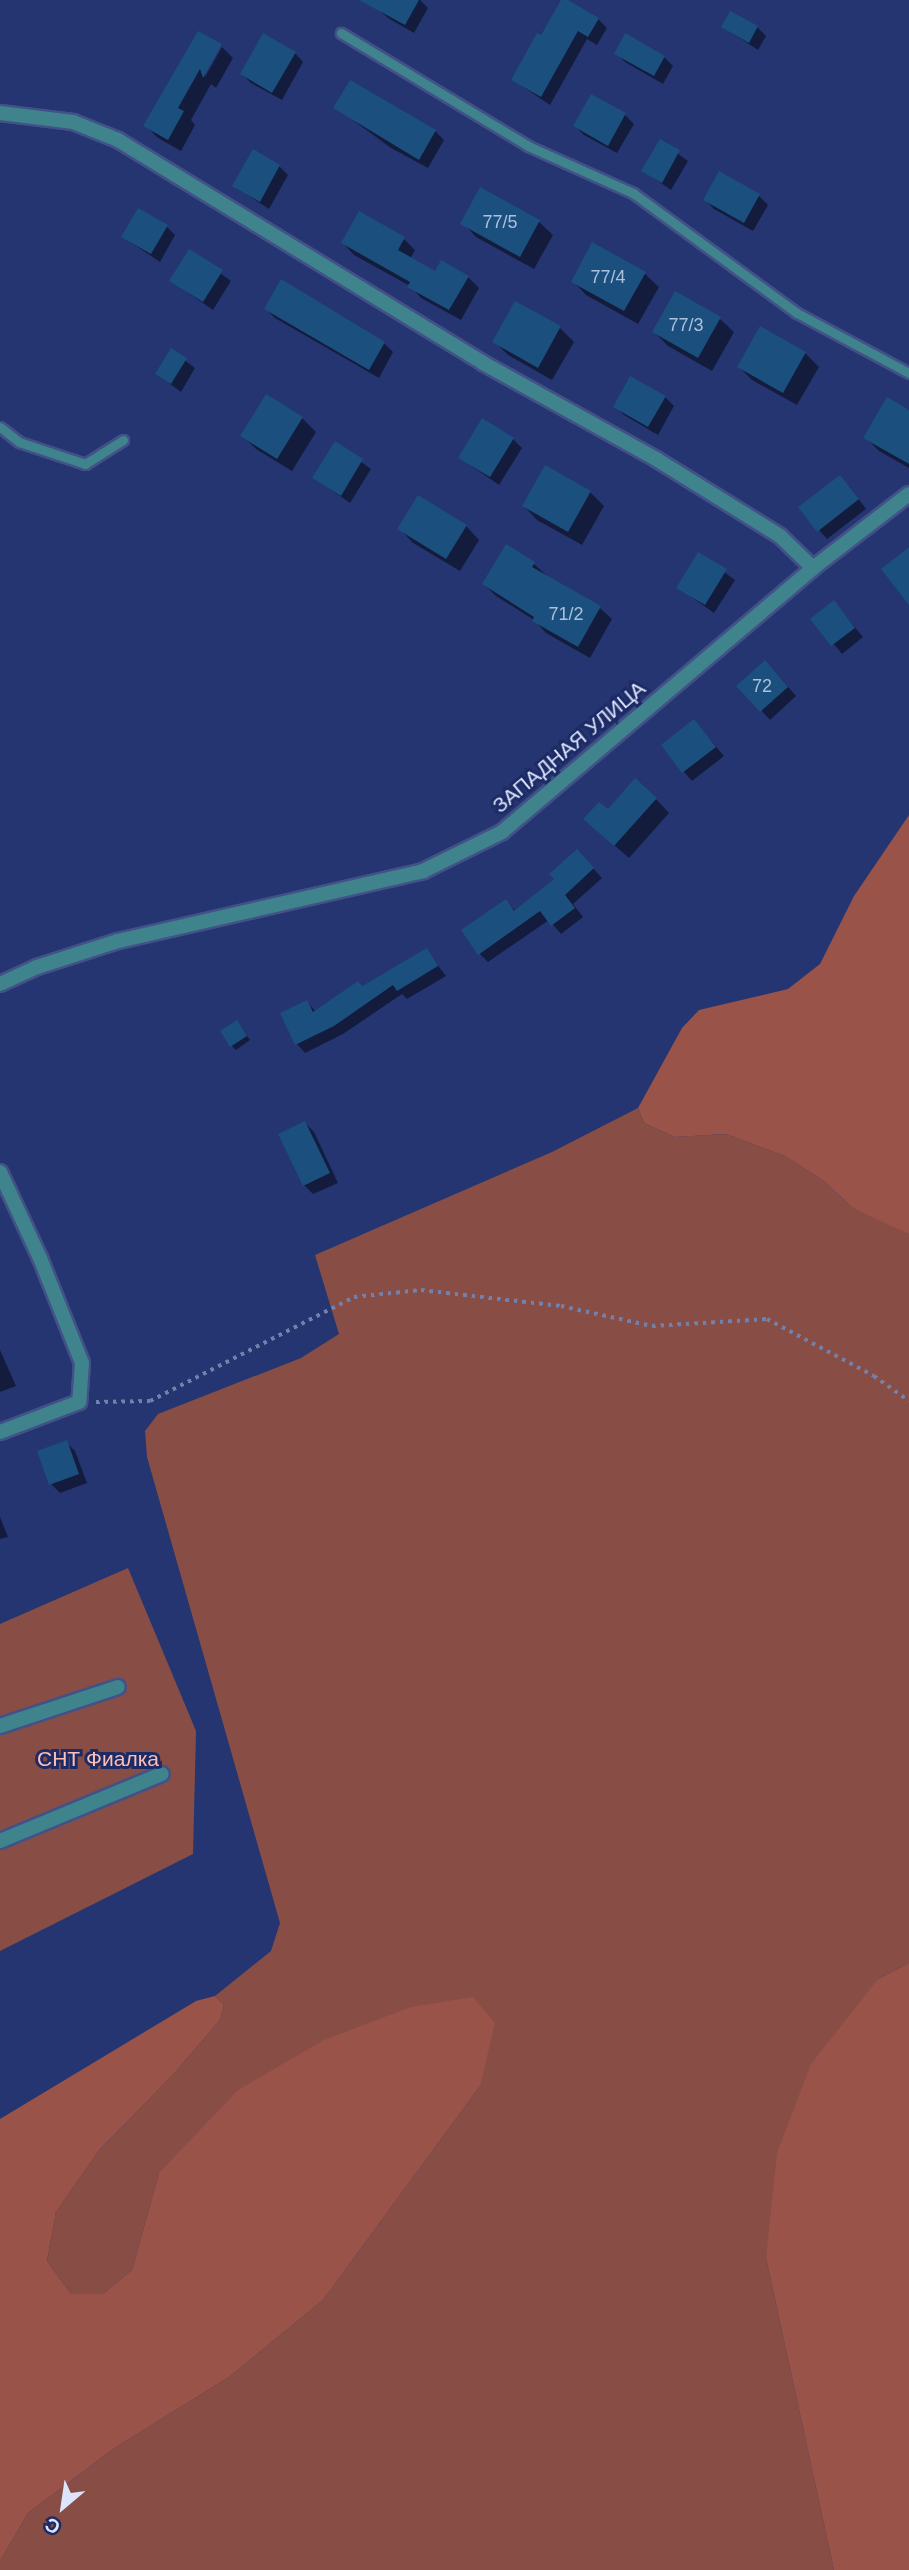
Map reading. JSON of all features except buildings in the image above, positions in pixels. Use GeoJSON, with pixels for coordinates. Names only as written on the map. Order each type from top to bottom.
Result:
{"type":"FeatureCollection","features":[{"type":"Feature","properties":{"kind":"street"},"geometry":{"type":"LineString","coordinates":[[0,113],[73,122],[118,140],[483,363],[656,459],[780,536],[813,568]]}},
{"type":"Feature","properties":{"kind":"street","name":"ЗАПАДНАЯ УЛИЦА"},"geometry":{"type":"LineString","coordinates":[[0,984],[37,967],[118,941],[423,871],[502,832],[813,568],[909,494]]}},
{"type":"Feature","properties":{"kind":"street"},"geometry":{"type":"LineString","coordinates":[[0,1172],[40,1258],[82,1363],[79,1402],[0,1432]]}},
{"type":"Feature","properties":{"kind":"street"},"geometry":{"type":"LineString","coordinates":[[0,1726],[118,1687]]}},
{"type":"Feature","properties":{"kind":"street"},"geometry":{"type":"LineString","coordinates":[[0,1841],[162,1774]]}},
{"type":"Feature","properties":{"kind":"lane"},"geometry":{"type":"LineString","coordinates":[[341,33],[528,146],[633,193],[797,313],[909,373]]}},
{"type":"Feature","properties":{"kind":"lane"},"geometry":{"type":"LineString","coordinates":[[0,427],[19,442],[85,464],[123,440]]}},
{"type":"Feature","properties":{"kind":"path"},"geometry":{"type":"LineString","coordinates":[[79,1402],[150,1401],[354,1297],[421,1290],[561,1306],[652,1326],[767,1320],[874,1376],[909,1401]]}},
{"type":"Feature","properties":{"kind":"green space"},"geometry":{"type":"Polygon","coordinates":[[[638,1108],[644,1123],[675,1137],[726,1134],[785,1156],[824,1181],[854,1209],[909,1233],[909,1963],[878,1979],[766,2258],[834,2570],[0,2570],[0,2561],[28,2513],[113,2449],[229,2377],[323,2300],[480,2086],[159,2173],[132,2270],[103,2294],[71,2294],[47,2261],[56,2212],[100,2149],[171,2077],[220,2020],[224,2005],[215,1996],[271,1951],[280,1923],[147,1457],[145,1431],[158,1414],[301,1358],[339,1334],[315,1255],[552,1152],[638,1108]]]}},
{"type":"Feature","properties":{"kind":"green space","name":"СНТ Фиалка"},"geometry":{"type":"Polygon","coordinates":[[[128,1568],[196,1731],[193,1854],[0,1951],[0,1624],[128,1568]]]}},
{"type":"Feature","properties":{"kind":"shaded area"},"geometry":{"type":"Polygon","coordinates":[[[909,815],[907,1233],[854,1209],[824,1181],[785,1156],[726,1134],[675,1137],[644,1123],[638,1108],[682,1028],[699,1010],[788,989],[820,964],[854,896],[909,815]]]}},
{"type":"Feature","properties":{"kind":"shaded area"},"geometry":{"type":"Polygon","coordinates":[[[909,1963],[909,2570],[834,2570],[766,2258],[777,2153],[811,2064],[878,1979],[909,1963]]]}},
{"type":"Feature","properties":{"kind":"shaded area"},"geometry":{"type":"Polygon","coordinates":[[[215,1996],[224,2005],[220,2020],[171,2077],[100,2149],[56,2212],[47,2261],[71,2294],[103,2294],[132,2270],[159,2173],[238,2090],[324,2040],[411,2007],[473,1997],[495,2023],[480,2086],[323,2300],[229,2377],[113,2449],[28,2513],[0,2561],[0,2119],[196,2001],[215,1996]]]}}]}
